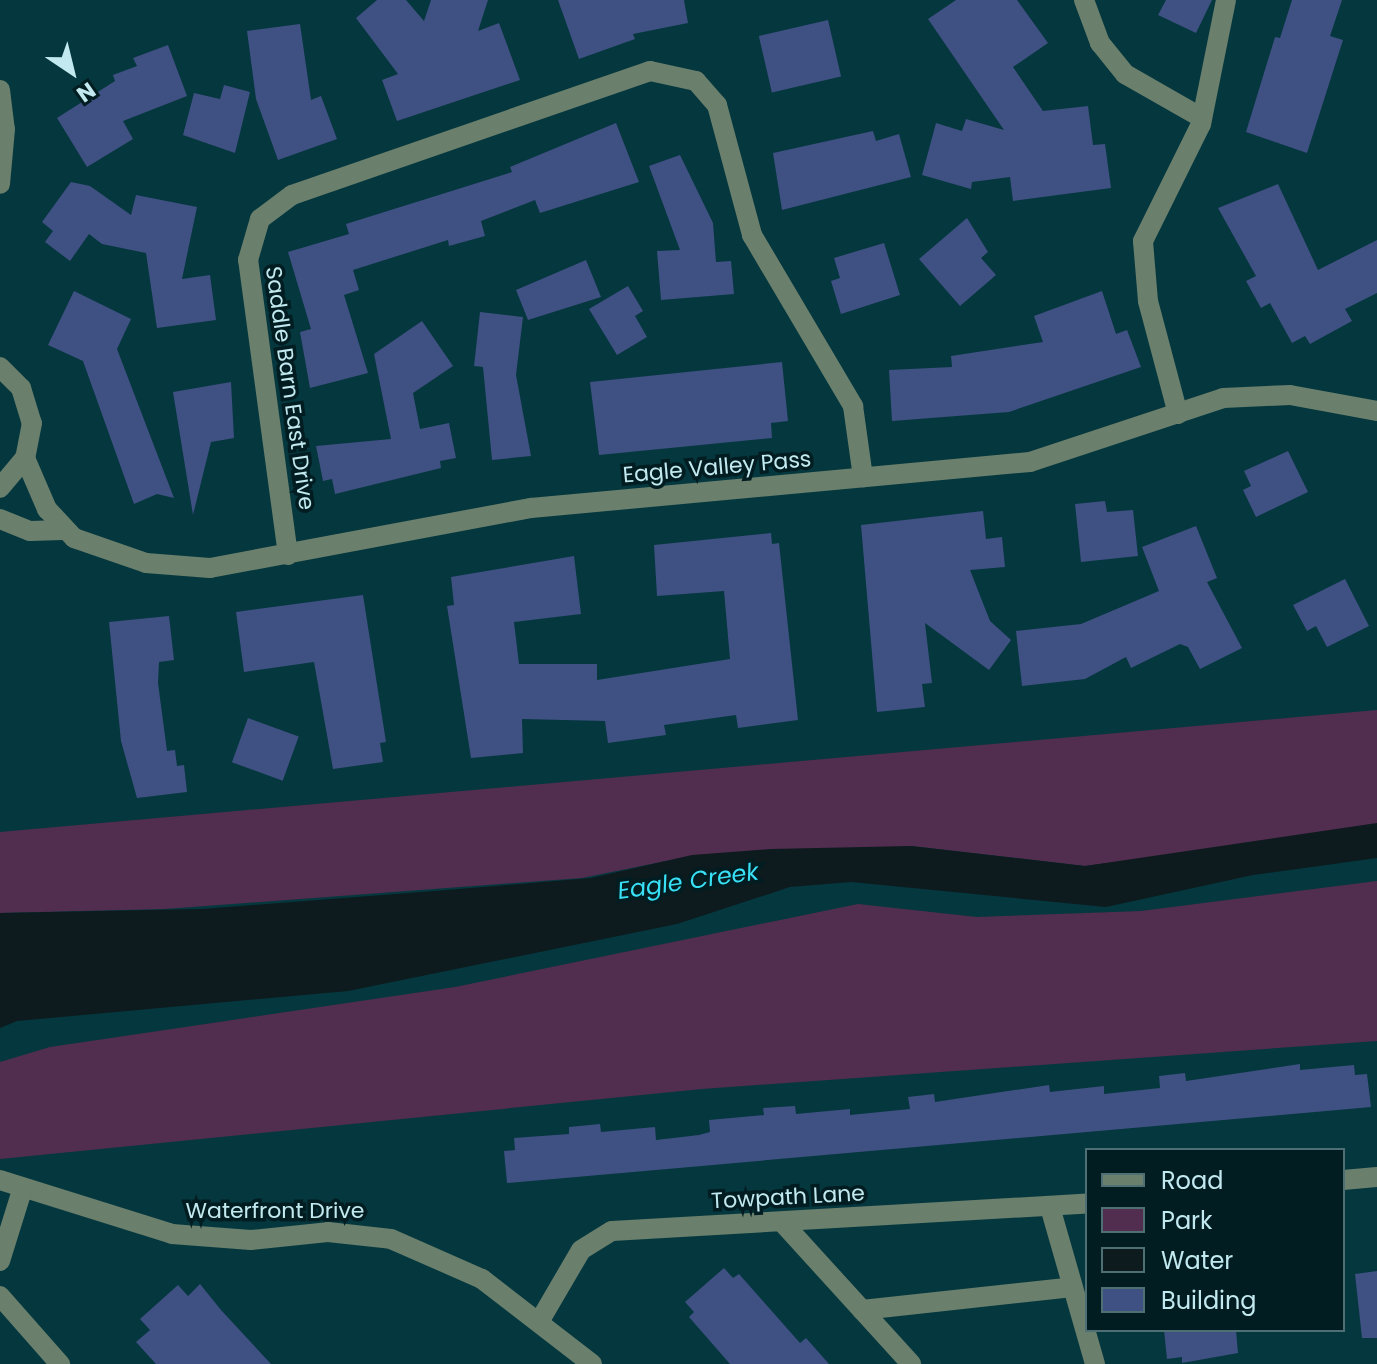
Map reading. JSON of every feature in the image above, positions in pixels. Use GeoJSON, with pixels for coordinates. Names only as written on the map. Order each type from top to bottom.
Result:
{"type":"FeatureCollection","features":[{"type":"Feature","properties":{"kind":"street"},"geometry":{"type":"LineString","coordinates":[[1084,0],[1100,43],[1125,74],[1202,118]]}},
{"type":"Feature","properties":{"kind":"street"},"geometry":{"type":"LineString","coordinates":[[1178,414],[1148,301],[1143,241],[1202,118],[1226,0]]}},
{"type":"Feature","properties":{"kind":"street","name":"Saddle Barn East Drive"},"geometry":{"type":"LineString","coordinates":[[288,555],[248,260],[252,235],[284,198],[472,135],[640,73],[674,72],[706,89],[723,122],[752,235],[853,406],[863,477]]}},
{"type":"Feature","properties":{"kind":"street"},"geometry":{"type":"LineString","coordinates":[[0,90],[0,184]]}},
{"type":"Feature","properties":{"kind":"street"},"geometry":{"type":"LineString","coordinates":[[0,367],[29,405],[32,432],[25,458],[0,488]]}},
{"type":"Feature","properties":{"kind":"street","name":"Eagle Valley Pass"},"geometry":{"type":"LineString","coordinates":[[0,519],[30,531],[62,530],[121,557],[171,567],[235,566],[499,512],[1030,462],[1223,398],[1277,394],[1377,411]]}},
{"type":"Feature","properties":{"kind":"street"},"geometry":{"type":"LineString","coordinates":[[25,458],[62,530]]}},
{"type":"Feature","properties":{"kind":"street"},"geometry":{"type":"LineString","coordinates":[[1345,1180],[1377,1177]]}},
{"type":"Feature","properties":{"kind":"street","name":"Waterfront Drive"},"geometry":{"type":"LineString","coordinates":[[0,1180],[172,1234],[251,1240],[328,1232],[391,1239],[461,1266],[592,1364]]}},
{"type":"Feature","properties":{"kind":"street"},"geometry":{"type":"LineString","coordinates":[[0,1261],[23,1187]]}},
{"type":"Feature","properties":{"kind":"street","name":"Towpath Lane"},"geometry":{"type":"LineString","coordinates":[[539,1322],[568,1267],[586,1244],[605,1234],[1085,1204]]}},
{"type":"Feature","properties":{"kind":"street"},"geometry":{"type":"LineString","coordinates":[[1050,1207],[1085,1329]]}},
{"type":"Feature","properties":{"kind":"street"},"geometry":{"type":"LineString","coordinates":[[782,1222],[911,1364]]}},
{"type":"Feature","properties":{"kind":"street"},"geometry":{"type":"LineString","coordinates":[[862,1310],[1073,1287]]}},
{"type":"Feature","properties":{"kind":"street"},"geometry":{"type":"LineString","coordinates":[[0,1296],[60,1364]]}},
{"type":"Feature","properties":{"kind":"street"},"geometry":{"type":"LineString","coordinates":[[1086,1332],[1095,1364]]}},
{"type":"Feature","properties":{"kind":"green space"},"geometry":{"type":"Polygon","coordinates":[[[1377,710],[1377,828],[1085,866],[911,846],[671,860],[582,878],[165,909],[0,913],[0,832],[1377,710]]]}},
{"type":"Feature","properties":{"kind":"green space"},"geometry":{"type":"Polygon","coordinates":[[[1377,881],[1377,1041],[702,1089],[0,1159],[0,1062],[50,1047],[455,987],[858,904],[977,917],[1141,911],[1377,881]]]}},
{"type":"Feature","properties":{"kind":"water","name":"Eagle Creek"},"geometry":{"type":"Polygon","coordinates":[[[1377,823],[1377,858],[1253,875],[1106,907],[851,882],[790,887],[677,924],[348,991],[17,1021],[0,1028],[0,913],[202,909],[447,890],[591,878],[692,855],[771,849],[911,846],[1085,866],[1377,823]]]}},
{"type":"Feature","properties":{"kind":"building"},"geometry":{"type":"Polygon","coordinates":[[[377,0],[406,0],[424,21],[431,0],[488,0],[478,31],[499,23],[520,80],[397,121],[382,80],[398,74],[356,18],[377,0]]]}},
{"type":"Feature","properties":{"kind":"building"},"geometry":{"type":"Polygon","coordinates":[[[558,0],[684,0],[688,23],[633,34],[635,39],[579,59],[558,0]]]}},
{"type":"Feature","properties":{"kind":"building"},"geometry":{"type":"Polygon","coordinates":[[[956,0],[1017,0],[1048,43],[1013,67],[1043,111],[1088,106],[1093,145],[1105,144],[1111,188],[1013,201],[1010,177],[972,182],[971,189],[922,175],[936,123],[962,131],[966,119],[1004,130],[928,19],[956,0]]]}},
{"type":"Feature","properties":{"kind":"building"},"geometry":{"type":"Polygon","coordinates":[[[1166,0],[1212,0],[1196,33],[1158,15],[1166,0]]]}},
{"type":"Feature","properties":{"kind":"building"},"geometry":{"type":"Polygon","coordinates":[[[1292,0],[1342,0],[1330,36],[1343,40],[1307,153],[1246,132],[1275,37],[1280,38],[1292,0]]]}},
{"type":"Feature","properties":{"kind":"building"},"geometry":{"type":"Polygon","coordinates":[[[828,20],[841,77],[772,92],[759,36],[828,20]]]}},
{"type":"Feature","properties":{"kind":"building"},"geometry":{"type":"Polygon","coordinates":[[[300,24],[311,100],[321,96],[337,139],[278,160],[256,99],[247,31],[300,24]]]}},
{"type":"Feature","properties":{"kind":"building"},"geometry":{"type":"Polygon","coordinates":[[[168,45],[187,96],[123,121],[133,139],[87,167],[57,118],[115,81],[113,75],[137,66],[133,58],[168,45]]]}},
{"type":"Feature","properties":{"kind":"building"},"geometry":{"type":"Polygon","coordinates":[[[224,85],[250,92],[235,153],[183,135],[194,93],[220,99],[224,85]]]}},
{"type":"Feature","properties":{"kind":"building"},"geometry":{"type":"Polygon","coordinates":[[[616,123],[639,182],[540,213],[535,200],[481,221],[485,236],[449,246],[448,240],[353,270],[359,290],[344,295],[368,373],[310,388],[300,332],[311,329],[288,252],[349,234],[346,224],[512,172],[510,167],[616,123]]]}},
{"type":"Feature","properties":{"kind":"building"},"geometry":{"type":"Polygon","coordinates":[[[873,131],[876,141],[899,134],[911,177],[782,210],[773,153],[873,131]]]}},
{"type":"Feature","properties":{"kind":"building"},"geometry":{"type":"Polygon","coordinates":[[[680,155],[713,223],[716,262],[731,261],[734,294],[661,300],[657,251],[680,250],[649,166],[680,155]]]}},
{"type":"Feature","properties":{"kind":"building"},"geometry":{"type":"Polygon","coordinates":[[[71,182],[90,186],[131,215],[136,195],[197,207],[182,279],[210,275],[216,320],[157,328],[146,253],[102,244],[89,234],[70,261],[45,242],[53,231],[42,222],[71,182]]]}},
{"type":"Feature","properties":{"kind":"building"},"geometry":{"type":"Polygon","coordinates":[[[1278,184],[1318,270],[1377,240],[1377,293],[1345,309],[1352,321],[1310,344],[1305,336],[1292,343],[1270,303],[1261,308],[1246,281],[1256,276],[1218,208],[1278,184]]]}},
{"type":"Feature","properties":{"kind":"building"},"geometry":{"type":"Polygon","coordinates":[[[967,218],[988,252],[981,258],[996,275],[960,306],[919,259],[967,218]]]}},
{"type":"Feature","properties":{"kind":"building"},"geometry":{"type":"Polygon","coordinates":[[[884,243],[900,295],[841,314],[831,281],[840,278],[834,258],[884,243]]]}},
{"type":"Feature","properties":{"kind":"building"},"geometry":{"type":"Polygon","coordinates":[[[586,260],[601,297],[528,320],[516,290],[586,260]]]}},
{"type":"Feature","properties":{"kind":"building"},"geometry":{"type":"Polygon","coordinates":[[[628,286],[643,311],[635,316],[647,337],[617,355],[589,309],[628,286]]]}},
{"type":"Feature","properties":{"kind":"building"},"geometry":{"type":"Polygon","coordinates":[[[74,291],[131,319],[117,349],[174,498],[157,494],[134,504],[83,361],[48,345],[74,291]]]}},
{"type":"Feature","properties":{"kind":"building"},"geometry":{"type":"Polygon","coordinates":[[[1102,291],[1116,334],[1127,330],[1141,367],[1009,412],[892,421],[889,370],[952,367],[951,356],[1043,342],[1034,316],[1102,291]]]}},
{"type":"Feature","properties":{"kind":"building"},"geometry":{"type":"Polygon","coordinates":[[[480,312],[523,317],[516,375],[531,456],[492,460],[483,367],[474,366],[480,312]]]}},
{"type":"Feature","properties":{"kind":"building"},"geometry":{"type":"Polygon","coordinates":[[[422,321],[453,366],[413,393],[420,429],[449,423],[456,458],[440,461],[441,468],[335,494],[332,479],[323,481],[316,446],[391,439],[374,354],[422,321]]]}},
{"type":"Feature","properties":{"kind":"building"},"geometry":{"type":"Polygon","coordinates":[[[782,362],[788,421],[771,423],[772,438],[599,455],[590,382],[782,362]]]}},
{"type":"Feature","properties":{"kind":"building"},"geometry":{"type":"Polygon","coordinates":[[[231,382],[234,438],[211,442],[193,515],[173,392],[231,382]]]}},
{"type":"Feature","properties":{"kind":"building"},"geometry":{"type":"Polygon","coordinates":[[[1288,451],[1308,492],[1256,517],[1243,490],[1251,486],[1244,471],[1288,451]]]}},
{"type":"Feature","properties":{"kind":"building"},"geometry":{"type":"Polygon","coordinates":[[[1105,501],[1107,512],[1133,510],[1138,556],[1081,562],[1075,504],[1105,501]]]}},
{"type":"Feature","properties":{"kind":"building"},"geometry":{"type":"Polygon","coordinates":[[[983,511],[986,539],[1002,537],[1005,567],[970,570],[990,621],[1011,640],[989,670],[925,623],[932,683],[922,684],[925,707],[877,712],[861,525],[983,511]]]}},
{"type":"Feature","properties":{"kind":"building"},"geometry":{"type":"Polygon","coordinates":[[[1196,526],[1217,578],[1207,582],[1242,648],[1200,669],[1188,647],[1180,644],[1131,668],[1126,657],[1085,679],[1022,686],[1016,631],[1081,624],[1159,591],[1142,547],[1196,526]]]}},
{"type":"Feature","properties":{"kind":"building"},"geometry":{"type":"Polygon","coordinates":[[[771,533],[772,544],[779,543],[798,720],[738,728],[736,715],[664,725],[666,735],[608,743],[605,721],[522,719],[523,753],[471,758],[447,606],[454,605],[451,577],[574,556],[581,614],[514,622],[519,664],[597,664],[597,680],[730,659],[724,591],[657,596],[654,545],[771,533]]]}},
{"type":"Feature","properties":{"kind":"building"},"geometry":{"type":"Polygon","coordinates":[[[1345,579],[1369,626],[1327,647],[1316,626],[1307,631],[1293,605],[1345,579]]]}},
{"type":"Feature","properties":{"kind":"building"},"geometry":{"type":"Polygon","coordinates":[[[363,595],[386,742],[380,743],[383,762],[333,769],[314,662],[244,672],[236,612],[363,595]]]}},
{"type":"Feature","properties":{"kind":"building"},"geometry":{"type":"Polygon","coordinates":[[[169,616],[174,660],[159,662],[158,683],[167,751],[175,750],[177,766],[184,765],[187,792],[137,798],[121,741],[109,622],[169,616]]]}},
{"type":"Feature","properties":{"kind":"building"},"geometry":{"type":"Polygon","coordinates":[[[248,718],[299,736],[283,781],[232,762],[248,718]]]}},
{"type":"Feature","properties":{"kind":"building"},"geometry":{"type":"Polygon","coordinates":[[[1300,1064],[1300,1070],[1354,1065],[1355,1075],[1367,1074],[1371,1107],[507,1183],[504,1151],[515,1150],[514,1138],[569,1134],[569,1127],[600,1124],[601,1132],[655,1127],[656,1140],[710,1132],[709,1120],[764,1115],[763,1108],[795,1106],[796,1114],[850,1109],[850,1115],[910,1109],[908,1097],[934,1094],[935,1102],[1049,1085],[1050,1092],[1104,1086],[1104,1094],[1160,1088],[1159,1076],[1185,1073],[1186,1081],[1300,1064]]]}},
{"type":"Feature","properties":{"kind":"building"},"geometry":{"type":"Polygon","coordinates":[[[724,1268],[733,1278],[739,1274],[800,1343],[806,1338],[829,1364],[730,1364],[689,1317],[694,1312],[685,1302],[724,1268]]]}},
{"type":"Feature","properties":{"kind":"building"},"geometry":{"type":"Polygon","coordinates":[[[1377,1271],[1377,1338],[1362,1338],[1355,1274],[1377,1271]]]}},
{"type":"Feature","properties":{"kind":"building"},"geometry":{"type":"Polygon","coordinates":[[[200,1284],[271,1364],[156,1364],[136,1342],[150,1330],[140,1319],[178,1285],[188,1296],[200,1284]]]}},
{"type":"Feature","properties":{"kind":"building"},"geometry":{"type":"Polygon","coordinates":[[[1164,1332],[1236,1332],[1238,1353],[1182,1363],[1182,1357],[1167,1359],[1164,1332]]]}}]}
